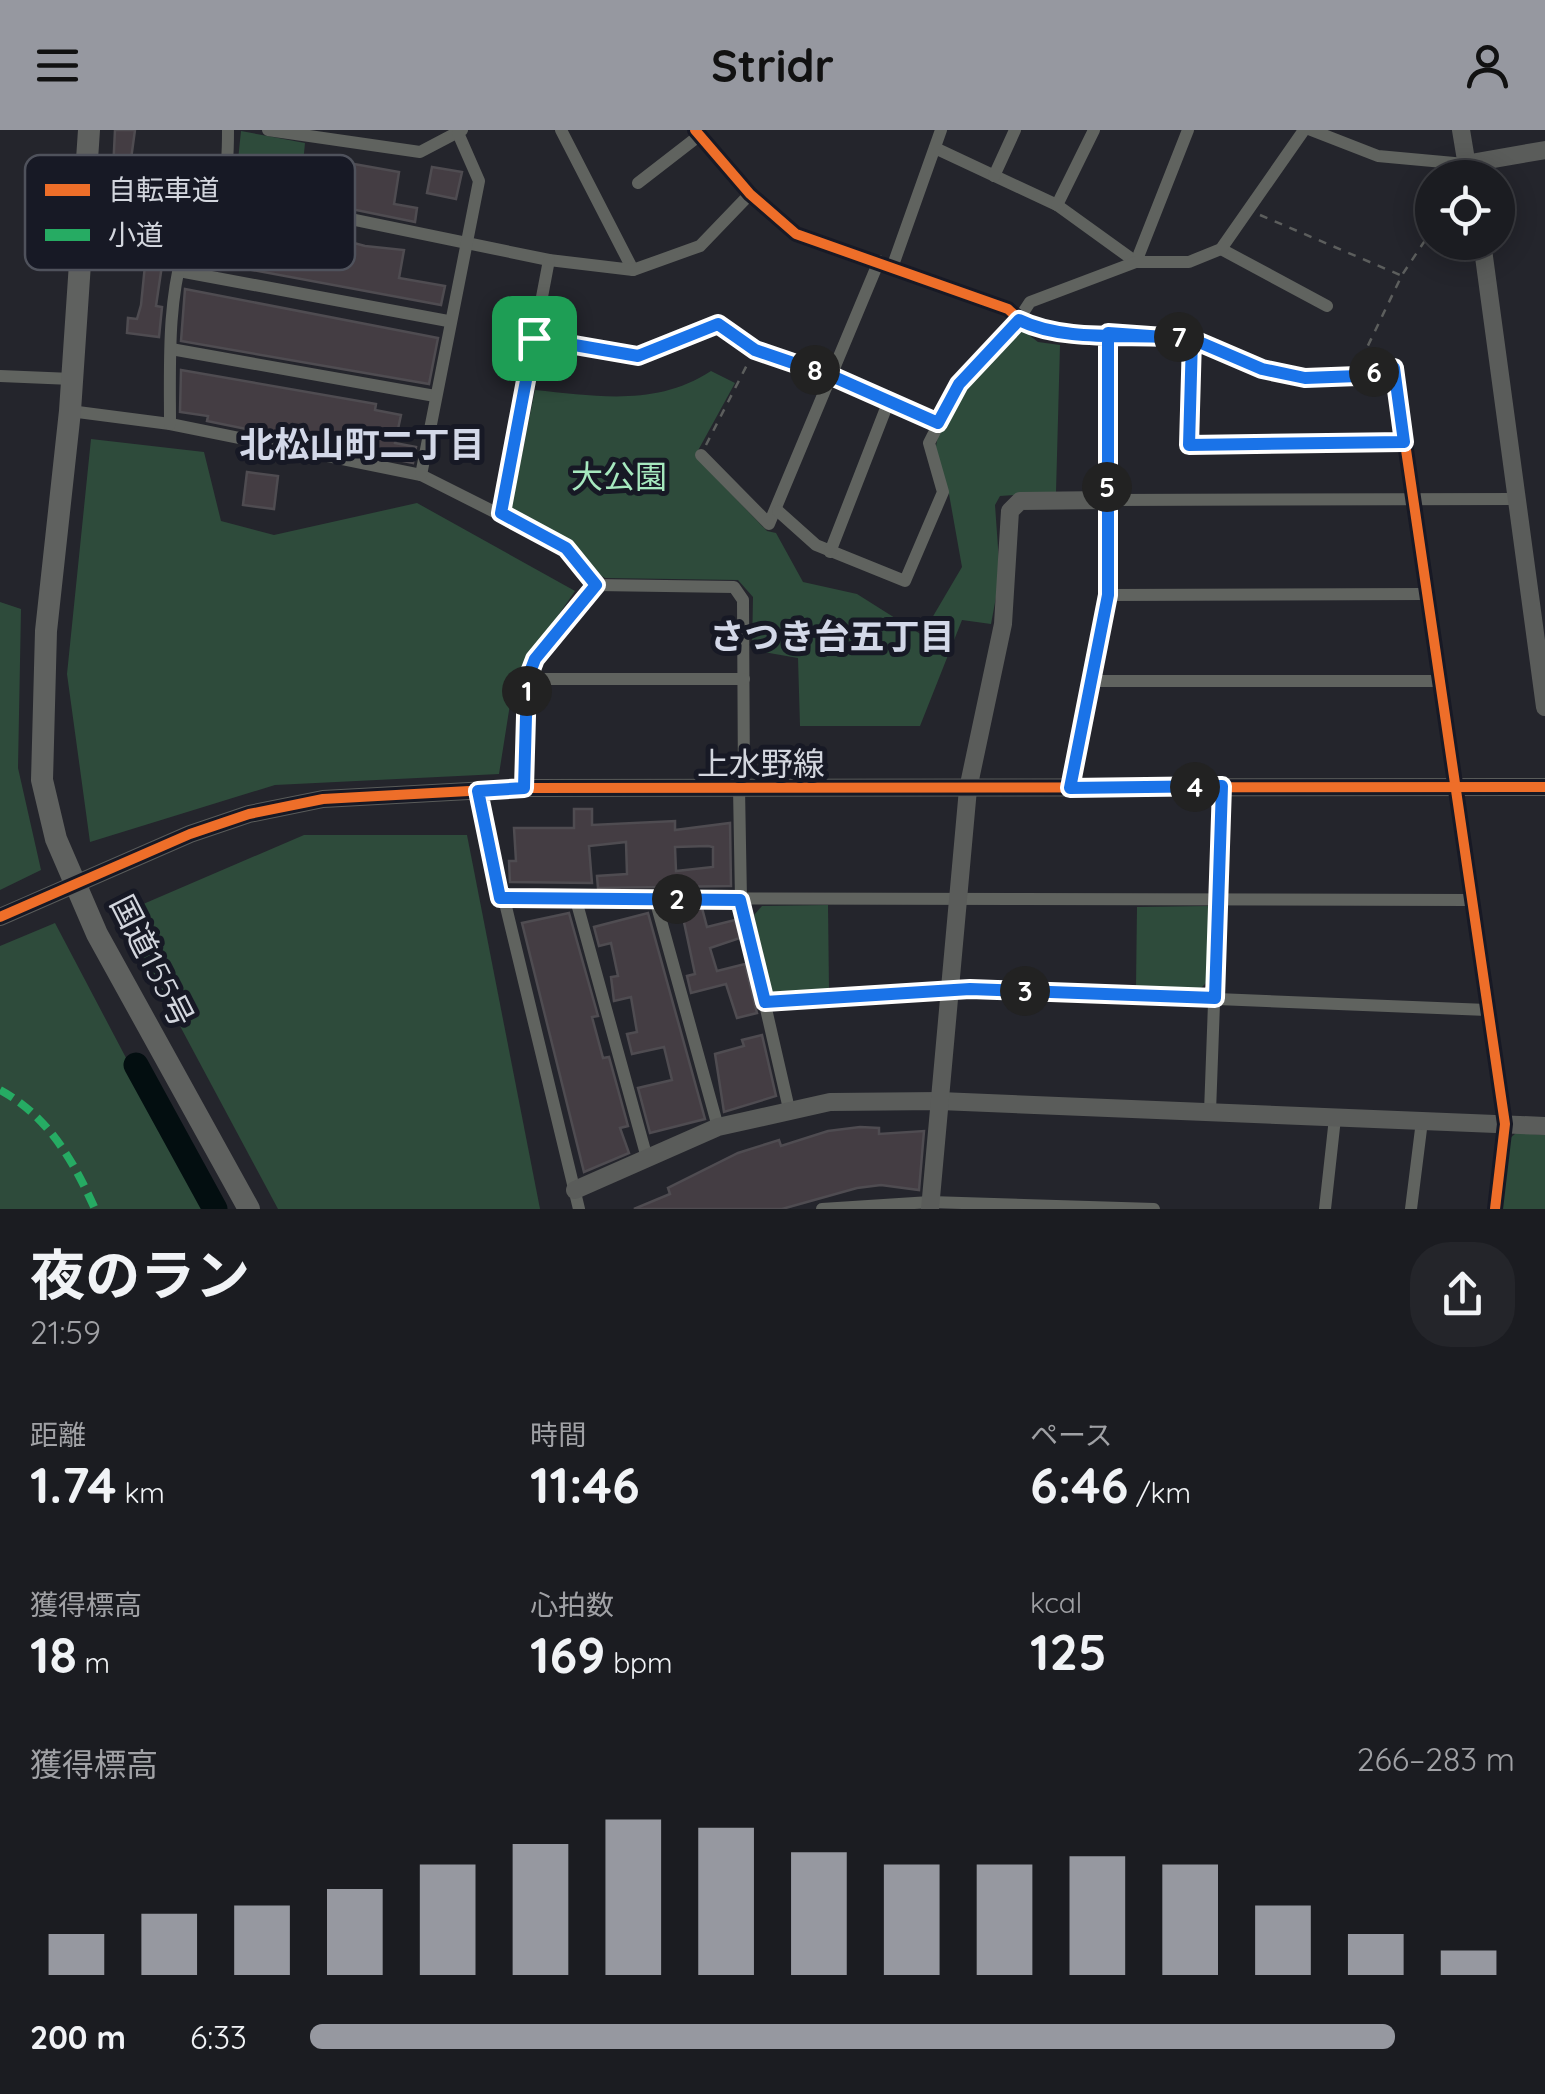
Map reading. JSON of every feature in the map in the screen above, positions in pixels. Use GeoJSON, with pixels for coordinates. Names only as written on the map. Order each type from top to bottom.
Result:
{"type":"FeatureCollection","features":[{"type":"Feature","properties":{"kind":"highway","name":"国道155号"},"geometry":{"type":"LineString","coordinates":[[87,155],[89,130]]}},
{"type":"Feature","properties":{"kind":"highway","name":"国道155号"},"geometry":{"type":"LineString","coordinates":[[79,270],[40,722],[42,780],[56,839],[97,934],[249,1209]]}},
{"type":"Feature","properties":{"kind":"street"},"geometry":{"type":"LineString","coordinates":[[224,155],[228,130]]}},
{"type":"Feature","properties":{"kind":"street"},"geometry":{"type":"LineString","coordinates":[[268,130],[420,152],[460,132],[479,181],[448,321],[422,475]]}},
{"type":"Feature","properties":{"kind":"street"},"geometry":{"type":"LineString","coordinates":[[561,130],[633,270]]}},
{"type":"Feature","properties":{"kind":"street"},"geometry":{"type":"LineString","coordinates":[[701,455],[769,524],[778,511],[941,130]]}},
{"type":"Feature","properties":{"kind":"street"},"geometry":{"type":"LineString","coordinates":[[994,176],[1015,130]]}},
{"type":"Feature","properties":{"kind":"street"},"geometry":{"type":"LineString","coordinates":[[1057,206],[1094,130]]}},
{"type":"Feature","properties":{"kind":"street"},"geometry":{"type":"LineString","coordinates":[[1136,262],[1188,130]]}},
{"type":"Feature","properties":{"kind":"street"},"geometry":{"type":"LineString","coordinates":[[778,511],[830,552],[906,581],[942,492],[929,444],[938,423],[959,384],[1019,320],[1030,302],[1136,262],[1189,262],[1221,249],[1308,130],[1378,156],[1415,162]]}},
{"type":"Feature","properties":{"kind":"street"},"geometry":{"type":"LineString","coordinates":[[1461,130],[1465,160]]}},
{"type":"Feature","properties":{"kind":"street"},"geometry":{"type":"LineString","coordinates":[[638,182],[697,133],[750,194],[796,234],[1008,309],[1038,330],[1192,339],[1282,374],[1305,378],[1358,376],[1394,368],[1505,1124],[1495,1209]]}},
{"type":"Feature","properties":{"kind":"street"},"geometry":{"type":"LineString","coordinates":[[935,148],[1057,206],[1136,262]]}},
{"type":"Feature","properties":{"kind":"street"},"geometry":{"type":"LineString","coordinates":[[1508,160],[1545,150]]}},
{"type":"Feature","properties":{"kind":"street"},"geometry":{"type":"LineString","coordinates":[[355,220],[549,260],[633,270],[700,246],[750,194]]}},
{"type":"Feature","properties":{"kind":"street"},"geometry":{"type":"LineString","coordinates":[[1221,249],[1327,306]]}},
{"type":"Feature","properties":{"kind":"street"},"geometry":{"type":"LineString","coordinates":[[501,513],[549,260]]}},
{"type":"Feature","properties":{"kind":"street"},"geometry":{"type":"LineString","coordinates":[[1485,260],[1545,708]]}},
{"type":"Feature","properties":{"kind":"street"},"geometry":{"type":"LineString","coordinates":[[170,424],[170,349],[179,271],[448,321]]}},
{"type":"Feature","properties":{"kind":"street"},"geometry":{"type":"LineString","coordinates":[[534,338],[638,356],[718,324],[755,350],[834,377],[938,423]]}},
{"type":"Feature","properties":{"kind":"street"},"geometry":{"type":"LineString","coordinates":[[1070,788],[1108,595],[1108,333]]}},
{"type":"Feature","properties":{"kind":"street"},"geometry":{"type":"LineString","coordinates":[[1192,339],[1189,445],[1404,442]]}},
{"type":"Feature","properties":{"kind":"street"},"geometry":{"type":"LineString","coordinates":[[170,349],[436,396]]}},
{"type":"Feature","properties":{"kind":"street"},"geometry":{"type":"LineString","coordinates":[[0,376],[72,379]]}},
{"type":"Feature","properties":{"kind":"street"},"geometry":{"type":"LineString","coordinates":[[830,552],[888,403]]}},
{"type":"Feature","properties":{"kind":"street"},"geometry":{"type":"LineString","coordinates":[[70,411],[170,424],[422,475],[566,548],[596,585]]}},
{"type":"Feature","properties":{"kind":"street"},"geometry":{"type":"LineString","coordinates":[[930,1205],[968,789],[1003,624],[1010,511],[1020,502],[1519,499]]}},
{"type":"Feature","properties":{"kind":"street"},"geometry":{"type":"LineString","coordinates":[[524,788],[527,680],[535,659],[596,585]]}},
{"type":"Feature","properties":{"kind":"street"},"geometry":{"type":"LineString","coordinates":[[596,585],[734,587],[744,600],[740,900],[789,1108]]}},
{"type":"Feature","properties":{"kind":"street"},"geometry":{"type":"LineString","coordinates":[[1108,595],[1426,594]]}},
{"type":"Feature","properties":{"kind":"street"},"geometry":{"type":"LineString","coordinates":[[527,680],[744,680]]}},
{"type":"Feature","properties":{"kind":"street"},"geometry":{"type":"LineString","coordinates":[[1092,681],[1438,681]]}},
{"type":"Feature","properties":{"kind":"street"},"geometry":{"type":"LineString","coordinates":[[1210,1112],[1222,786]]}},
{"type":"Feature","properties":{"kind":"street","name":"上水野線"},"geometry":{"type":"LineString","coordinates":[[0,917],[190,834],[249,814],[323,799],[524,788],[1545,787]]}},
{"type":"Feature","properties":{"kind":"street"},"geometry":{"type":"LineString","coordinates":[[478,791],[500,898],[577,1200],[647,1158],[718,1127],[789,1108],[830,1102],[940,1101],[1545,1126]]}},
{"type":"Feature","properties":{"kind":"street"},"geometry":{"type":"LineString","coordinates":[[500,898],[1470,900]]}},
{"type":"Feature","properties":{"kind":"street"},"geometry":{"type":"LineString","coordinates":[[655,899],[718,1127]]}},
{"type":"Feature","properties":{"kind":"street"},"geometry":{"type":"LineString","coordinates":[[576,900],[647,1158]]}},
{"type":"Feature","properties":{"kind":"street"},"geometry":{"type":"LineString","coordinates":[[765,1002],[952,990],[1487,1010]]}},
{"type":"Feature","properties":{"kind":"street"},"geometry":{"type":"LineString","coordinates":[[1324,1209],[1335,1118]]}},
{"type":"Feature","properties":{"kind":"street"},"geometry":{"type":"LineString","coordinates":[[1411,1209],[1422,1121]]}},
{"type":"Feature","properties":{"kind":"street"},"geometry":{"type":"LineString","coordinates":[[822,1209],[930,1205],[1154,1209]]}},
{"type":"Feature","properties":{"kind":"path"},"geometry":{"type":"LineString","coordinates":[[1249,210],[1402,275]]}},
{"type":"Feature","properties":{"kind":"path"},"geometry":{"type":"LineString","coordinates":[[1358,376],[1364,346],[1415,256]]}},
{"type":"Feature","properties":{"kind":"path"},"geometry":{"type":"LineString","coordinates":[[701,455],[755,350]]}},
{"type":"Feature","properties":{"kind":"green space"},"geometry":{"type":"Polygon","coordinates":[[[241,131],[305,143],[304,155],[239,155],[241,131]]]}},
{"type":"Feature","properties":{"kind":"green space","name":"大公園"},"geometry":{"type":"Polygon","coordinates":[[[1021,329],[1038,342],[1060,345],[1056,492],[1000,496],[995,505],[1000,576],[991,624],[962,620],[920,726],[800,726],[798,658],[752,650],[753,597],[738,580],[605,578],[595,572],[573,542],[511,509],[535,390],[603,396],[647,394],[669,390],[711,371],[735,383],[695,456],[767,531],[776,533],[803,582],[857,594],[922,635],[962,567],[949,494],[935,451],[939,431],[962,390],[1021,329]]]}},
{"type":"Feature","properties":{"kind":"green space"},"geometry":{"type":"Polygon","coordinates":[[[91,439],[204,452],[221,521],[274,535],[417,503],[575,591],[514,679],[499,774],[275,785],[90,842],[67,674],[91,439]]]}},
{"type":"Feature","properties":{"kind":"green space"},"geometry":{"type":"Polygon","coordinates":[[[0,602],[21,609],[18,768],[41,870],[0,890],[0,602]]]}},
{"type":"Feature","properties":{"kind":"green space"},"geometry":{"type":"Polygon","coordinates":[[[304,835],[467,835],[540,1209],[278,1209],[120,914],[304,835]]]}},
{"type":"Feature","properties":{"kind":"green space"},"geometry":{"type":"Polygon","coordinates":[[[828,905],[829,991],[772,995],[754,915],[762,906],[828,905]]]}},
{"type":"Feature","properties":{"kind":"green space"},"geometry":{"type":"Polygon","coordinates":[[[1209,906],[1206,983],[1200,989],[1136,987],[1137,907],[1209,906]]]}},
{"type":"Feature","properties":{"kind":"green space"},"geometry":{"type":"Polygon","coordinates":[[[55,923],[164,1130],[217,1209],[0,1209],[0,946],[55,923]]]}},
{"type":"Feature","properties":{"kind":"green space"},"geometry":{"type":"Polygon","coordinates":[[[1516,1133],[1545,1135],[1545,1209],[1501,1209],[1508,1140],[1516,1133]]]}},
{"type":"Feature","properties":{"kind":"building"},"geometry":{"type":"Polygon","coordinates":[[[115,130],[135,130],[132,155],[114,155],[115,130]]]}},
{"type":"Feature","properties":{"kind":"building"},"geometry":{"type":"Polygon","coordinates":[[[355,164],[399,172],[394,204],[417,208],[415,222],[355,210],[355,164]]]}},
{"type":"Feature","properties":{"kind":"building"},"geometry":{"type":"Polygon","coordinates":[[[432,167],[462,172],[456,199],[427,193],[432,167]]]}},
{"type":"Feature","properties":{"kind":"building"},"geometry":{"type":"Polygon","coordinates":[[[355,243],[404,250],[399,278],[445,286],[441,305],[252,270],[355,270],[355,243]]]}},
{"type":"Feature","properties":{"kind":"building"},"geometry":{"type":"Polygon","coordinates":[[[144,270],[161,270],[156,306],[162,307],[159,337],[127,333],[128,318],[137,319],[144,270]]]}},
{"type":"Feature","properties":{"kind":"building"},"geometry":{"type":"Polygon","coordinates":[[[185,289],[438,338],[429,384],[181,341],[185,289]]]}},
{"type":"Feature","properties":{"kind":"building"},"geometry":{"type":"Polygon","coordinates":[[[181,370],[376,404],[375,410],[401,415],[395,443],[416,447],[413,463],[207,421],[208,416],[180,412],[181,370]]]}},
{"type":"Feature","properties":{"kind":"building"},"geometry":{"type":"Polygon","coordinates":[[[247,472],[278,476],[274,509],[243,505],[247,472]]]}},
{"type":"Feature","properties":{"kind":"building"},"geometry":{"type":"Polygon","coordinates":[[[574,809],[592,809],[592,825],[675,821],[675,830],[730,823],[731,886],[598,888],[597,876],[627,874],[626,842],[589,846],[592,883],[510,882],[509,861],[516,861],[514,828],[574,828],[574,809]],[[675,847],[676,871],[713,867],[713,847],[675,847]]]}},
{"type":"Feature","properties":{"kind":"building"},"geometry":{"type":"Polygon","coordinates":[[[681,908],[702,908],[707,927],[735,920],[740,938],[710,948],[717,971],[745,964],[757,1013],[737,1018],[726,984],[691,993],[687,976],[695,974],[681,908]]]}},
{"type":"Feature","properties":{"kind":"building"},"geometry":{"type":"Polygon","coordinates":[[[569,913],[598,1016],[592,1017],[603,1058],[609,1057],[628,1126],[620,1128],[629,1153],[584,1172],[522,923],[569,913]]]}},
{"type":"Feature","properties":{"kind":"building"},"geometry":{"type":"Polygon","coordinates":[[[648,913],[705,1119],[650,1133],[638,1088],[672,1080],[664,1047],[632,1054],[627,1034],[637,1032],[631,997],[614,1001],[611,977],[618,976],[611,943],[599,946],[594,927],[648,913]]]}},
{"type":"Feature","properties":{"kind":"building"},"geometry":{"type":"Polygon","coordinates":[[[762,1035],[776,1096],[724,1112],[715,1054],[744,1046],[742,1040],[762,1035]]]}},
{"type":"Feature","properties":{"kind":"building"},"geometry":{"type":"Polygon","coordinates":[[[879,1128],[879,1134],[924,1131],[919,1190],[881,1185],[857,1188],[782,1209],[634,1209],[670,1194],[668,1188],[738,1153],[779,1140],[781,1146],[828,1131],[879,1128]]]}},
{"type":"Feature","properties":{"kind":"waterway"},"geometry":{"type":"LineString","coordinates":[[136,1065],[215,1209]]}},
{"type":"Feature","properties":{"kind":"marked path"},"geometry":{"type":"LineString","coordinates":[[0,1090],[32,1113],[57,1141],[95,1209]]}},
{"type":"Feature","properties":{"kind":"cycle path"},"geometry":{"type":"LineString","coordinates":[[695,130],[750,194],[796,234],[1008,309],[1041,328],[1061,333],[1181,338],[1302,378],[1349,377],[1394,368],[1505,1124],[1495,1209]]}},
{"type":"Feature","properties":{"kind":"cycle path"},"geometry":{"type":"LineString","coordinates":[[0,917],[190,834],[249,814],[323,799],[524,788],[1545,787]]}},
{"type":"Feature","properties":{"kind":"district","name":"北松山町二丁目"},"geometry":{"type":"Point","coordinates":[362,445]}},
{"type":"Feature","properties":{"kind":"district","name":"さつき台五丁目"},"geometry":{"type":"Point","coordinates":[832,637]}},
{"type":"Feature","properties":{"kind":"route"},"geometry":{"type":"LineString","coordinates":[[534,338],[501,513],[566,548],[596,585],[535,659],[527,680],[524,788],[478,791],[500,898],[740,900],[765,1002],[970,989],[1215,998],[1222,786],[1070,788],[1104,632],[1108,595],[1108,333],[1192,339],[1262,369],[1305,378],[1358,376],[1394,368],[1404,442],[1189,445],[1192,339],[1159,334],[1038,330],[1019,320],[959,384],[938,423],[834,377],[755,350],[718,324],[638,356],[534,338]]}}]}
